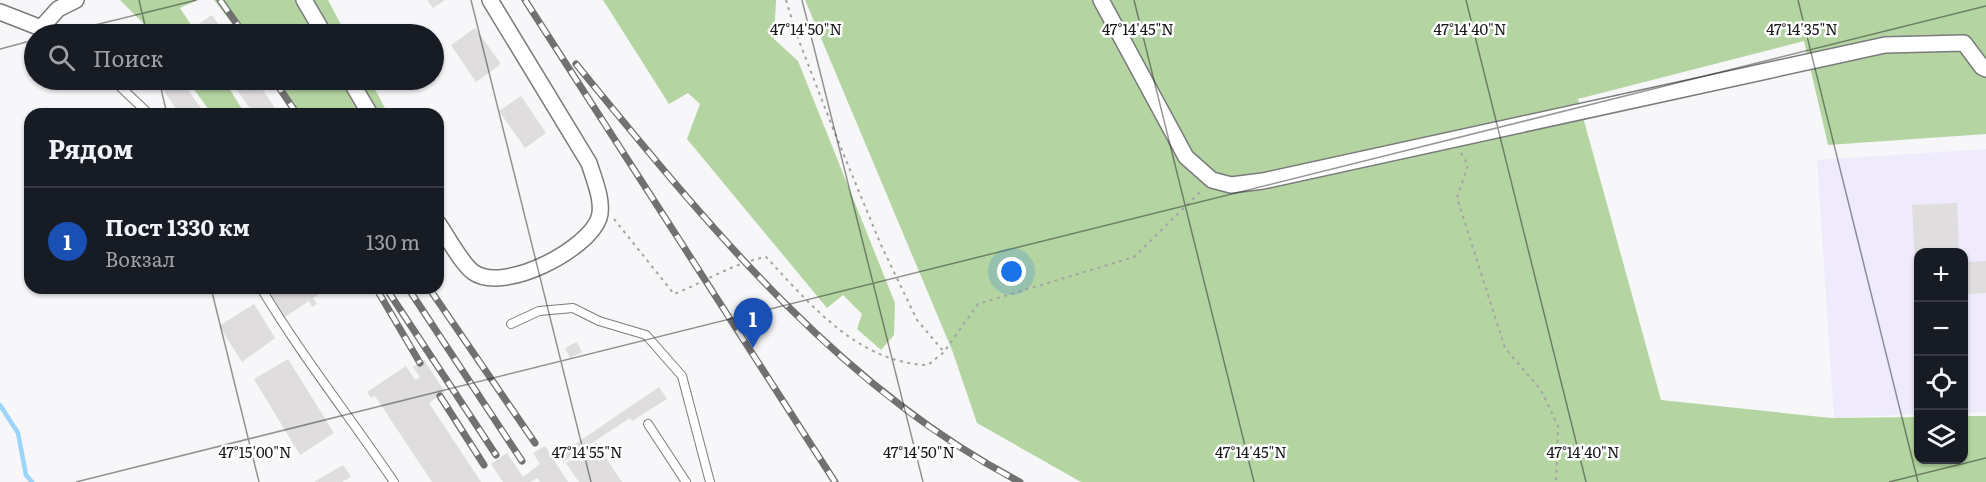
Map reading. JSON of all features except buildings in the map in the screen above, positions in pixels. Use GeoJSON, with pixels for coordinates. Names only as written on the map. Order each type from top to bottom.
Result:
{"type":"FeatureCollection","features":[{"type":"Feature","properties":{"kind":"street"},"geometry":{"type":"LineString","coordinates":[[49,24],[58,9],[76,0]]}},
{"type":"Feature","properties":{"kind":"street"},"geometry":{"type":"LineString","coordinates":[[304,0],[318,24]]}},
{"type":"Feature","properties":{"kind":"street"},"geometry":{"type":"LineString","coordinates":[[444,231],[473,271],[491,280],[527,273],[583,240],[599,217],[598,193],[589,163],[490,0]]}},
{"type":"Feature","properties":{"kind":"street"},"geometry":{"type":"LineString","coordinates":[[1101,0],[1186,157],[1212,180],[1232,185],[1263,181],[1886,45],[1964,42],[1982,67],[1986,69]]}},
{"type":"Feature","properties":{"kind":"street"},"geometry":{"type":"LineString","coordinates":[[0,12],[28,24]]}},
{"type":"Feature","properties":{"kind":"street"},"geometry":{"type":"LineString","coordinates":[[356,90],[366,108]]}},
{"type":"Feature","properties":{"kind":"lane"},"geometry":{"type":"LineString","coordinates":[[123,90],[142,108]]}},
{"type":"Feature","properties":{"kind":"lane"},"geometry":{"type":"LineString","coordinates":[[265,294],[285,328],[394,482]]}},
{"type":"Feature","properties":{"kind":"lane"},"geometry":{"type":"LineString","coordinates":[[511,324],[539,311],[573,308],[599,321],[646,335],[682,376],[710,482]]}},
{"type":"Feature","properties":{"kind":"lane"},"geometry":{"type":"LineString","coordinates":[[648,424],[686,482]]}},
{"type":"Feature","properties":{"kind":"path"},"geometry":{"type":"LineString","coordinates":[[786,0],[796,33],[830,121],[881,244],[916,320],[944,352]]}},
{"type":"Feature","properties":{"kind":"path"},"geometry":{"type":"LineString","coordinates":[[1452,139],[1468,165],[1457,198],[1505,348],[1541,390],[1557,426],[1556,482]]}},
{"type":"Feature","properties":{"kind":"path"},"geometry":{"type":"LineString","coordinates":[[599,217],[613,218],[674,294],[706,282],[744,261],[766,257],[824,319],[873,351],[908,365],[928,366],[944,352],[978,304],[1134,257],[1212,180]]}},
{"type":"Feature","properties":{"kind":"shaded area"},"geometry":{"type":"Polygon","coordinates":[[[1986,149],[1986,412],[1968,413],[1968,248],[1914,248],[1914,414],[1834,418],[1817,160],[1986,149]]]}},
{"type":"Feature","properties":{"kind":"green space"},"geometry":{"type":"Polygon","coordinates":[[[120,0],[197,0],[180,8],[190,24],[144,24],[120,0]]]}},
{"type":"Feature","properties":{"kind":"green space"},"geometry":{"type":"Polygon","coordinates":[[[214,0],[328,0],[341,24],[232,24],[214,0]]]}},
{"type":"Feature","properties":{"kind":"green space"},"geometry":{"type":"Polygon","coordinates":[[[603,0],[776,0],[774,39],[798,61],[895,303],[894,335],[881,350],[857,329],[862,314],[843,295],[827,308],[687,139],[700,104],[688,93],[669,104],[603,0]]]}},
{"type":"Feature","properties":{"kind":"green space"},"geometry":{"type":"Polygon","coordinates":[[[805,0],[1986,0],[1986,134],[1828,145],[1804,41],[1578,99],[1661,400],[1831,418],[1914,417],[1914,464],[1968,464],[1968,416],[1986,416],[1986,482],[1081,482],[977,423],[952,350],[805,0]]]}},
{"type":"Feature","properties":{"kind":"green space"},"geometry":{"type":"Polygon","coordinates":[[[194,90],[230,90],[241,108],[208,108],[194,90]]]}},
{"type":"Feature","properties":{"kind":"green space"},"geometry":{"type":"Polygon","coordinates":[[[281,90],[375,90],[385,108],[294,108],[281,90]]]}},
{"type":"Feature","properties":{"kind":"waterway"},"geometry":{"type":"LineString","coordinates":[[0,405],[18,433],[26,475],[32,482]]}},
{"type":"Feature","properties":{"kind":"railway"},"geometry":{"type":"LineString","coordinates":[[220,0],[237,24]]}},
{"type":"Feature","properties":{"kind":"railway"},"geometry":{"type":"LineString","coordinates":[[525,0],[835,482]]}},
{"type":"Feature","properties":{"kind":"railway"},"geometry":{"type":"LineString","coordinates":[[576,64],[725,240],[777,296],[833,349],[891,398],[953,443],[1020,482]]}},
{"type":"Feature","properties":{"kind":"railway"},"geometry":{"type":"LineString","coordinates":[[281,90],[293,108]]}},
{"type":"Feature","properties":{"kind":"railway"},"geometry":{"type":"LineString","coordinates":[[380,294],[420,363]]}},
{"type":"Feature","properties":{"kind":"railway"},"geometry":{"type":"LineString","coordinates":[[390,294],[496,455]]}},
{"type":"Feature","properties":{"kind":"railway"},"geometry":{"type":"LineString","coordinates":[[412,294],[522,461]]}},
{"type":"Feature","properties":{"kind":"railway"},"geometry":{"type":"LineString","coordinates":[[433,294],[535,443]]}},
{"type":"Feature","properties":{"kind":"railway"},"geometry":{"type":"LineString","coordinates":[[440,396],[484,465]]}},
{"type":"Feature","properties":{"kind":"place","name":"Пост 1330 км"},"geometry":{"type":"Point","coordinates":[753,348]}}]}
